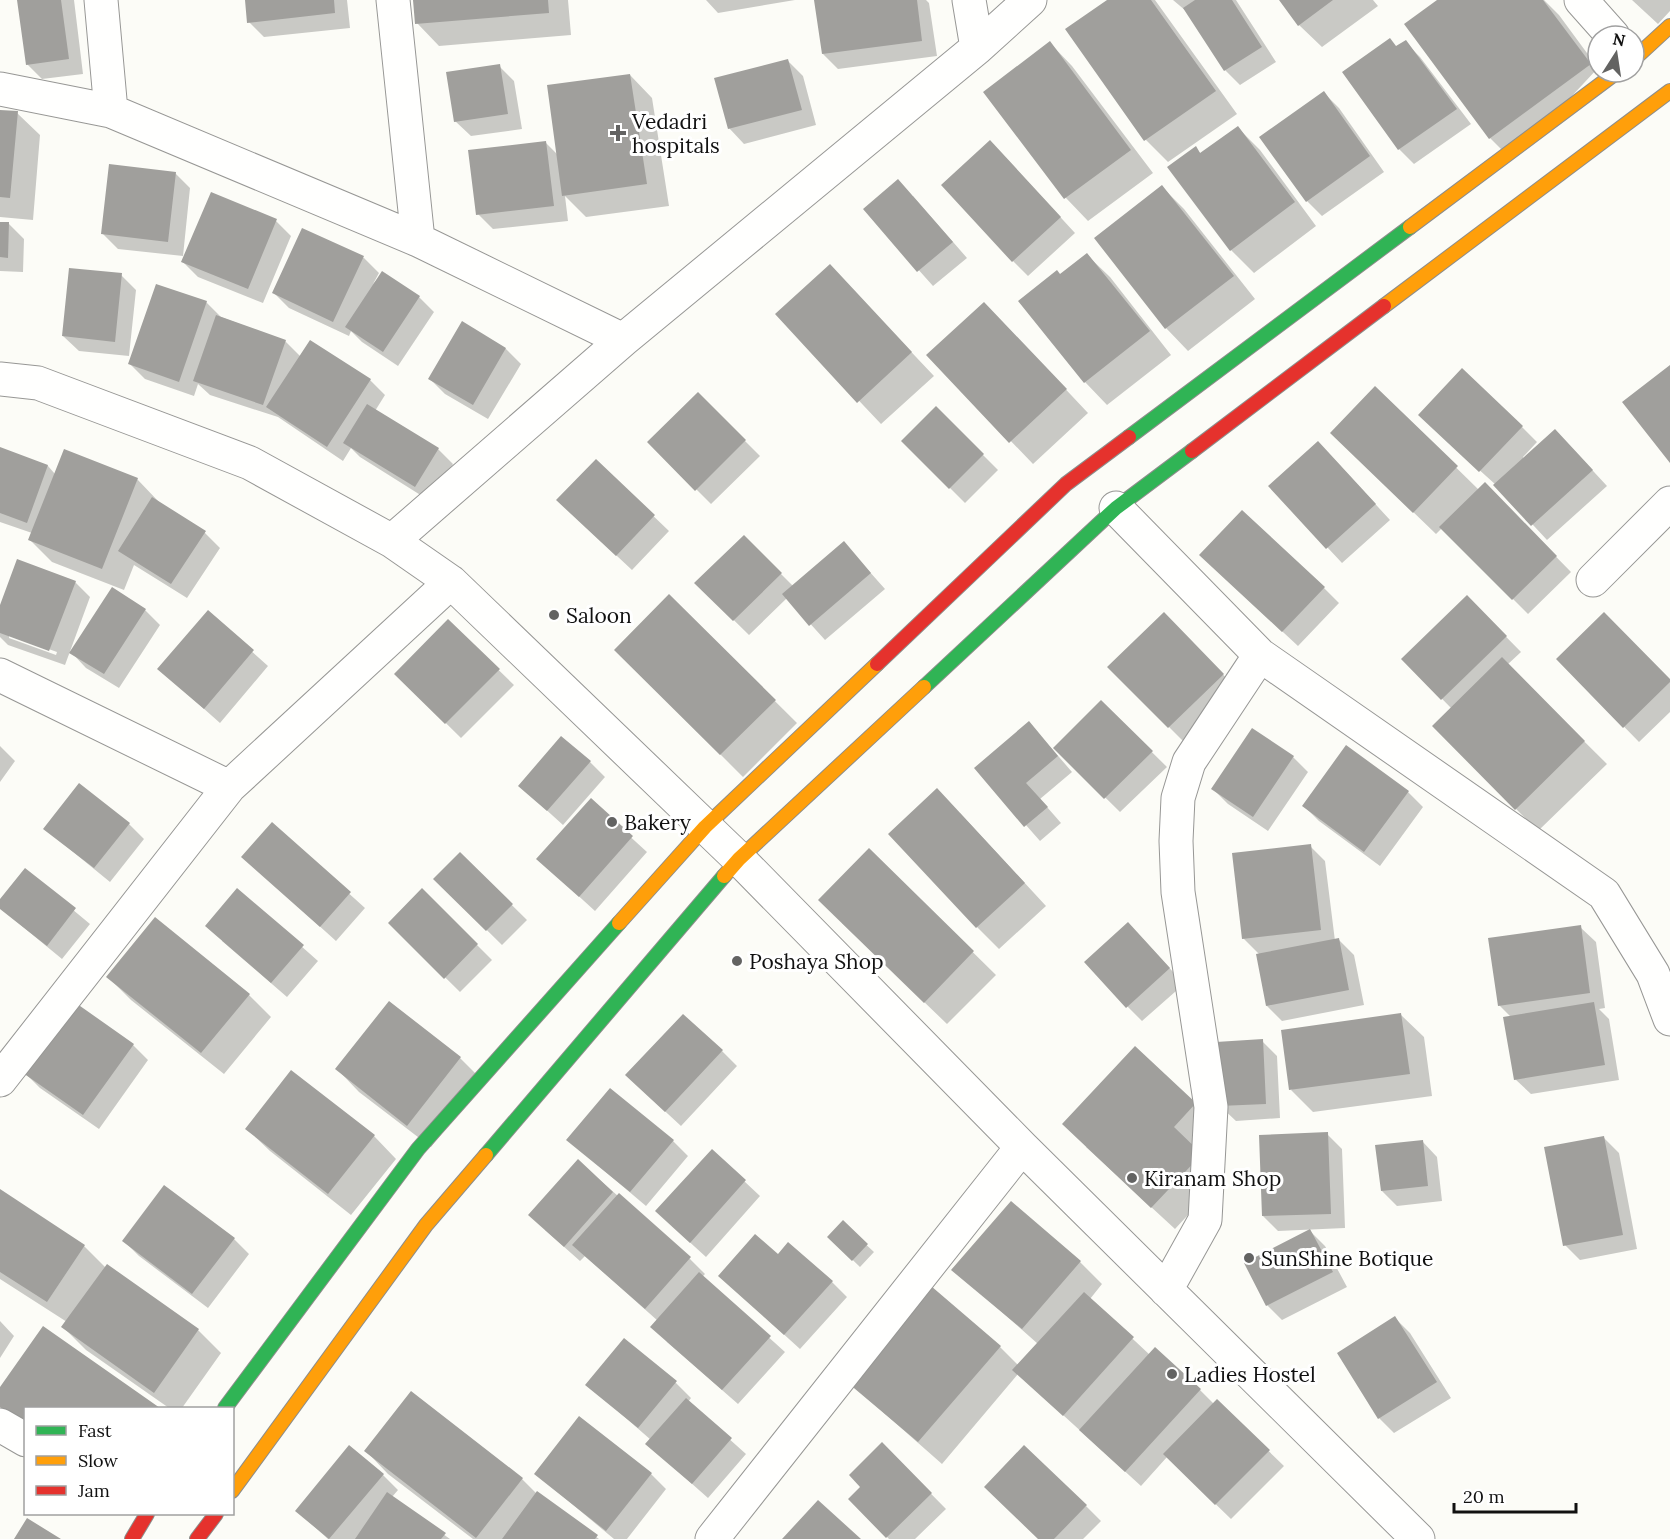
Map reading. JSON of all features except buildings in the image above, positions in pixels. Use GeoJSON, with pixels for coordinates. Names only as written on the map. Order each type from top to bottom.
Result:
{"type":"FeatureCollection","features":[{"type":"Feature","properties":{"kind":"street"},"geometry":{"type":"LineString","coordinates":[[101,0],[111,111]]}},
{"type":"Feature","properties":{"kind":"street"},"geometry":{"type":"LineString","coordinates":[[393,0],[418,240]]}},
{"type":"Feature","properties":{"kind":"street"},"geometry":{"type":"LineString","coordinates":[[969,0],[977,48]]}},
{"type":"Feature","properties":{"kind":"street"},"geometry":{"type":"LineString","coordinates":[[392,541],[623,340],[977,48],[1030,0]]}},
{"type":"Feature","properties":{"kind":"street"},"geometry":{"type":"LineString","coordinates":[[1581,0],[1602,24]]}},
{"type":"Feature","properties":{"kind":"street"},"geometry":{"type":"LineString","coordinates":[[1646,49],[1670,26]]}},
{"type":"Feature","properties":{"kind":"street"},"geometry":{"type":"LineString","coordinates":[[226,1407],[418,1149],[705,827],[1066,484],[1601,84]]}},
{"type":"Feature","properties":{"kind":"street"},"geometry":{"type":"LineString","coordinates":[[0,89],[111,111],[418,240],[623,340]]}},
{"type":"Feature","properties":{"kind":"street"},"geometry":{"type":"LineString","coordinates":[[234,1488],[426,1225],[739,859],[1116,508],[1670,91]]}},
{"type":"Feature","properties":{"kind":"street"},"geometry":{"type":"LineString","coordinates":[[0,379],[38,383],[250,463],[392,541],[451,582],[739,859],[1022,1147],[1418,1539]]}},
{"type":"Feature","properties":{"kind":"street"},"geometry":{"type":"LineString","coordinates":[[1593,580],[1670,503]]}},
{"type":"Feature","properties":{"kind":"street"},"geometry":{"type":"LineString","coordinates":[[1116,508],[1260,655],[1604,894],[1653,974],[1670,1019]]}},
{"type":"Feature","properties":{"kind":"street"},"geometry":{"type":"LineString","coordinates":[[0,1080],[229,787],[451,582]]}},
{"type":"Feature","properties":{"kind":"street"},"geometry":{"type":"LineString","coordinates":[[1166,1290],[1205,1220],[1212,1107],[1178,892],[1176,841],[1178,798],[1189,762],[1260,655]]}},
{"type":"Feature","properties":{"kind":"street"},"geometry":{"type":"LineString","coordinates":[[0,675],[229,787]]}},
{"type":"Feature","properties":{"kind":"street"},"geometry":{"type":"LineString","coordinates":[[712,1539],[1022,1147]]}},
{"type":"Feature","properties":{"kind":"street"},"geometry":{"type":"LineString","coordinates":[[0,1425],[24,1439]]}},
{"type":"Feature","properties":{"kind":"street"},"geometry":{"type":"LineString","coordinates":[[132,1539],[146,1515]]}},
{"type":"Feature","properties":{"kind":"street"},"geometry":{"type":"LineString","coordinates":[[197,1539],[215,1515]]}},
{"type":"Feature","properties":{"kind":"traffic: fast"},"geometry":{"type":"LineString","coordinates":[[1129,437],[1410,227]]}},
{"type":"Feature","properties":{"kind":"traffic: fast"},"geometry":{"type":"LineString","coordinates":[[924,687],[1116,508],[1192,451]]}},
{"type":"Feature","properties":{"kind":"traffic: fast"},"geometry":{"type":"LineString","coordinates":[[486,1155],[724,876]]}},
{"type":"Feature","properties":{"kind":"traffic: fast"},"geometry":{"type":"LineString","coordinates":[[226,1407],[418,1149],[619,923]]}},
{"type":"Feature","properties":{"kind":"traffic: slow"},"geometry":{"type":"LineString","coordinates":[[1646,48],[1670,26]]}},
{"type":"Feature","properties":{"kind":"traffic: slow"},"geometry":{"type":"LineString","coordinates":[[1410,227],[1601,84]]}},
{"type":"Feature","properties":{"kind":"traffic: slow"},"geometry":{"type":"LineString","coordinates":[[1384,306],[1670,91]]}},
{"type":"Feature","properties":{"kind":"traffic: slow"},"geometry":{"type":"LineString","coordinates":[[619,923],[705,827],[877,664]]}},
{"type":"Feature","properties":{"kind":"traffic: slow"},"geometry":{"type":"LineString","coordinates":[[724,876],[739,859],[924,687]]}},
{"type":"Feature","properties":{"kind":"traffic: slow"},"geometry":{"type":"LineString","coordinates":[[234,1488],[426,1225],[486,1155]]}},
{"type":"Feature","properties":{"kind":"traffic: jam"},"geometry":{"type":"LineString","coordinates":[[1192,451],[1384,306]]}},
{"type":"Feature","properties":{"kind":"traffic: jam"},"geometry":{"type":"LineString","coordinates":[[877,664],[1066,484],[1129,437]]}},
{"type":"Feature","properties":{"kind":"traffic: jam"},"geometry":{"type":"LineString","coordinates":[[132,1539],[146,1515]]}},
{"type":"Feature","properties":{"kind":"traffic: jam"},"geometry":{"type":"LineString","coordinates":[[197,1539],[215,1515]]}},
{"type":"Feature","properties":{"kind":"place","name":"Vedadri hospitals"},"geometry":{"type":"Point","coordinates":[618,133]}},
{"type":"Feature","properties":{"kind":"place","name":"Saloon"},"geometry":{"type":"Point","coordinates":[554,615]}},
{"type":"Feature","properties":{"kind":"place","name":"Bakery"},"geometry":{"type":"Point","coordinates":[612,822]}},
{"type":"Feature","properties":{"kind":"place","name":"Poshaya Shop"},"geometry":{"type":"Point","coordinates":[737,961]}},
{"type":"Feature","properties":{"kind":"place","name":"Kiranam Shop"},"geometry":{"type":"Point","coordinates":[1132,1178]}},
{"type":"Feature","properties":{"kind":"place","name":"SunShine Botique"},"geometry":{"type":"Point","coordinates":[1249,1258]}},
{"type":"Feature","properties":{"kind":"place","name":"Ladies Hostel"},"geometry":{"type":"Point","coordinates":[1172,1374]}}]}
